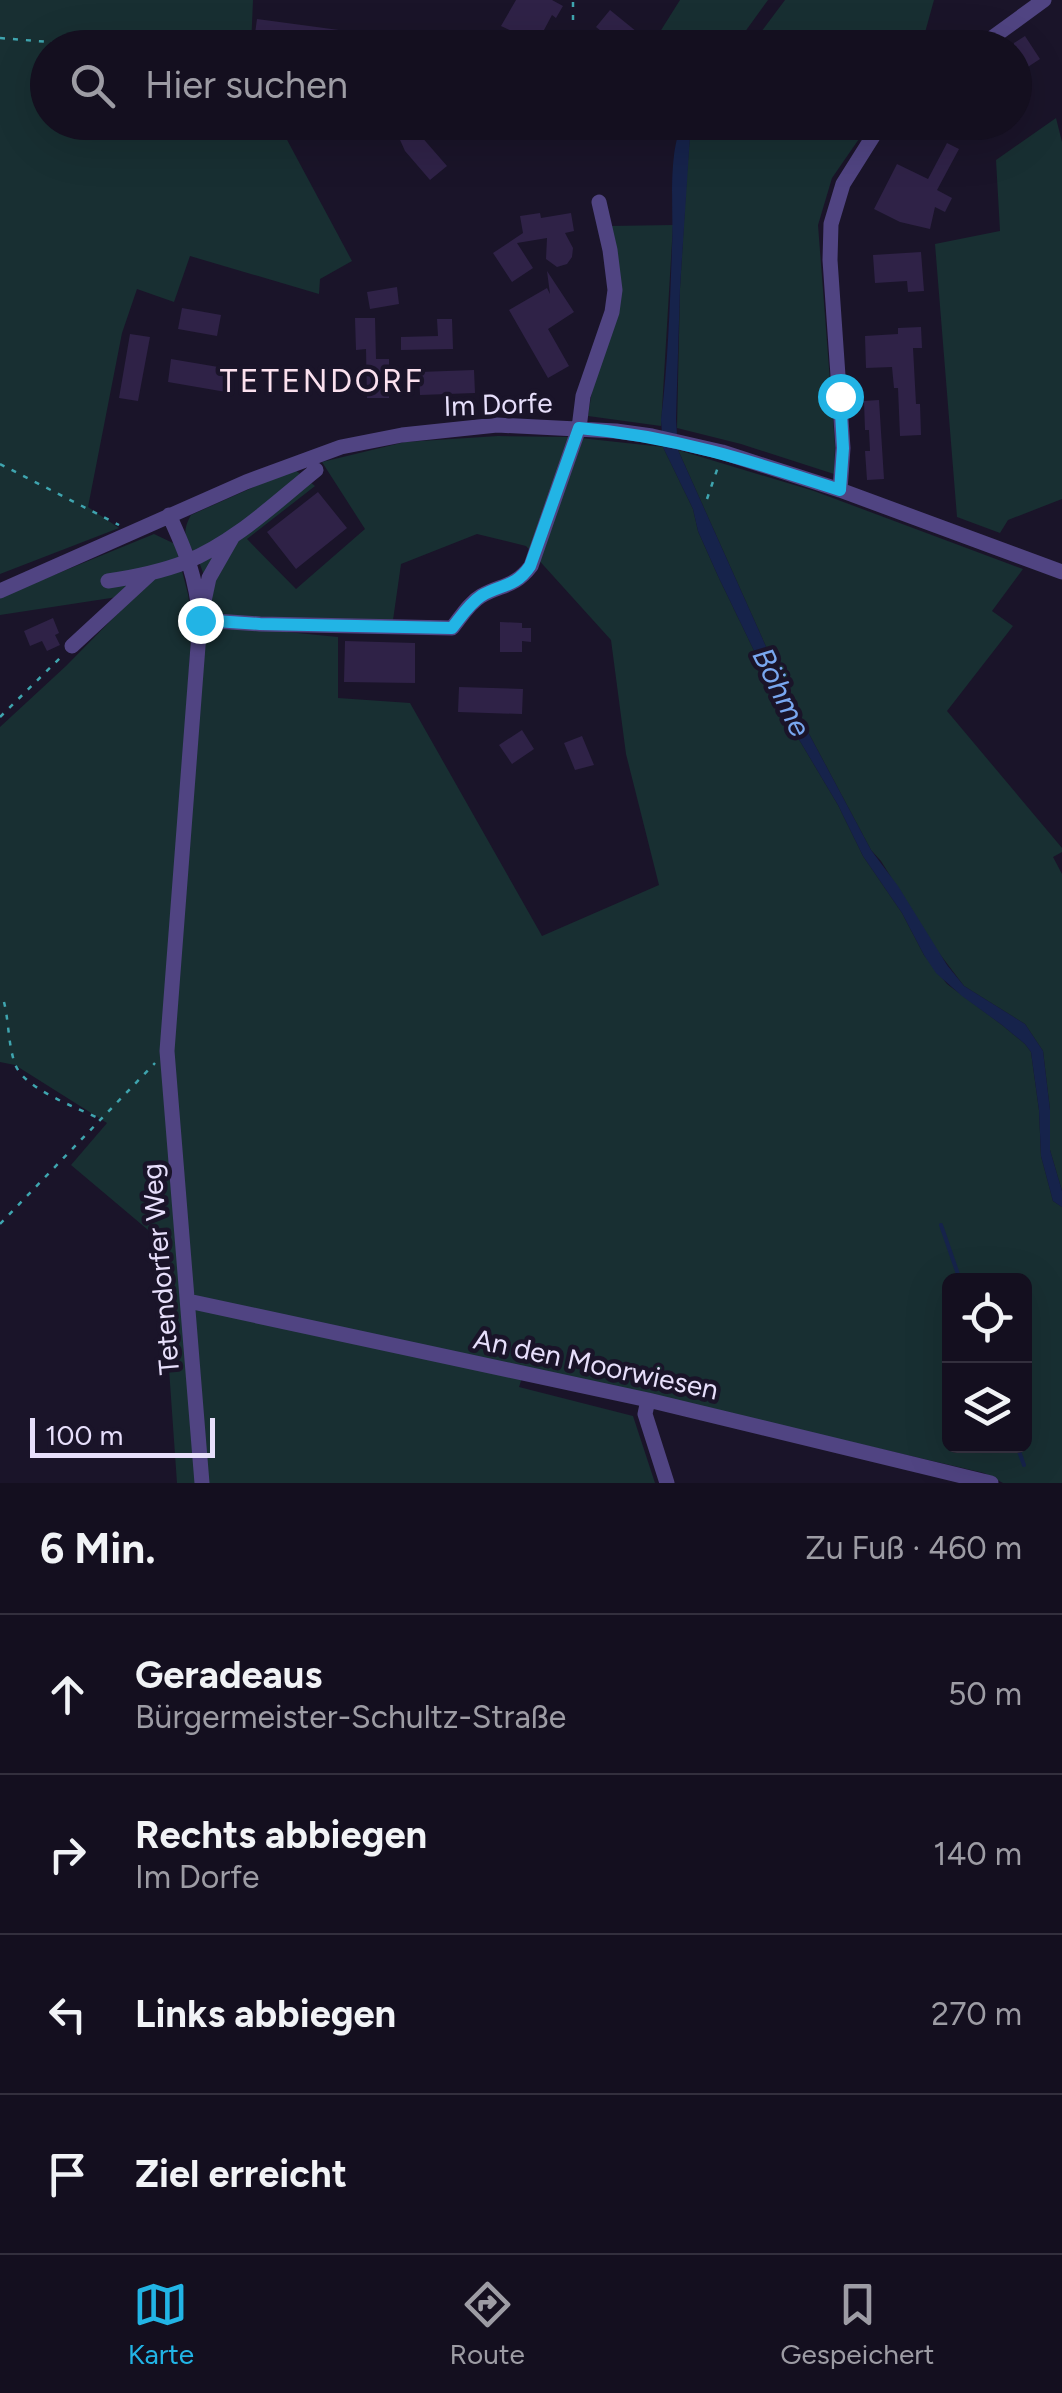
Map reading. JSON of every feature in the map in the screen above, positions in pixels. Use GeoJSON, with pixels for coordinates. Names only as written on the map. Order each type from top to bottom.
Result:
{"type":"FeatureCollection","features":[{"type":"Feature","properties":{"kind":"street"},"geometry":{"type":"LineString","coordinates":[[1003,30],[1044,0]]}},
{"type":"Feature","properties":{"kind":"street"},"geometry":{"type":"LineString","coordinates":[[840,490],[843,448],[831,224],[843,184],[871,140]]}},
{"type":"Feature","properties":{"kind":"street"},"geometry":{"type":"LineString","coordinates":[[200,620],[452,628],[475,600],[522,578],[530,566],[579,428],[583,396],[606,332],[615,290],[599,202]]}},
{"type":"Feature","properties":{"kind":"street","name":"Im Dorfe"},"geometry":{"type":"LineString","coordinates":[[0,591],[277,470],[342,448],[402,435],[497,425],[652,436],[722,452],[840,490],[1062,572]]}},
{"type":"Feature","properties":{"kind":"street"},"geometry":{"type":"LineString","coordinates":[[108,581],[150,574],[190,560],[233,536],[316,470]]}},
{"type":"Feature","properties":{"kind":"street"},"geometry":{"type":"LineString","coordinates":[[169,516],[190,560],[200,620]]}},
{"type":"Feature","properties":{"kind":"street"},"geometry":{"type":"LineString","coordinates":[[200,620],[209,578],[233,536]]}},
{"type":"Feature","properties":{"kind":"street"},"geometry":{"type":"LineString","coordinates":[[72,646],[150,574]]}},
{"type":"Feature","properties":{"kind":"street","name":"Tetendorfer Weg"},"geometry":{"type":"LineString","coordinates":[[200,620],[167,1051],[202,1483]]}},
{"type":"Feature","properties":{"kind":"street","name":"An den Moorwiesen"},"geometry":{"type":"LineString","coordinates":[[188,1301],[648,1400],[991,1483]]}},
{"type":"Feature","properties":{"kind":"street"},"geometry":{"type":"LineString","coordinates":[[648,1400],[645,1414],[667,1483]]}},
{"type":"Feature","properties":{"kind":"path"},"geometry":{"type":"LineString","coordinates":[[573,0],[573,20]]}},
{"type":"Feature","properties":{"kind":"path"},"geometry":{"type":"LineString","coordinates":[[0,38],[30,40]]}},
{"type":"Feature","properties":{"kind":"path"},"geometry":{"type":"LineString","coordinates":[[706,498],[722,452]]}},
{"type":"Feature","properties":{"kind":"path"},"geometry":{"type":"LineString","coordinates":[[0,464],[123,527]]}},
{"type":"Feature","properties":{"kind":"path"},"geometry":{"type":"LineString","coordinates":[[0,718],[72,646]]}},
{"type":"Feature","properties":{"kind":"path"},"geometry":{"type":"LineString","coordinates":[[4,1002],[15,1066],[24,1079],[101,1119]]}},
{"type":"Feature","properties":{"kind":"path"},"geometry":{"type":"LineString","coordinates":[[0,1224],[167,1051]]}},
{"type":"Feature","properties":{"kind":"green space"},"geometry":{"type":"Polygon","coordinates":[[[0,0],[253,0],[252,30],[30,30],[30,140],[287,140],[352,261],[320,279],[319,294],[190,256],[174,302],[137,289],[122,333],[88,507],[119,528],[0,574],[0,0]]]}},
{"type":"Feature","properties":{"kind":"green space"},"geometry":{"type":"Polygon","coordinates":[[[680,0],[768,0],[746,30],[661,30],[680,0]]]}},
{"type":"Feature","properties":{"kind":"green space"},"geometry":{"type":"Polygon","coordinates":[[[785,0],[934,0],[926,30],[762,30],[785,0]]]}},
{"type":"Feature","properties":{"kind":"green space"},"geometry":{"type":"Polygon","coordinates":[[[1056,118],[1062,142],[1062,499],[1008,520],[1000,533],[957,517],[935,244],[1000,231],[996,160],[1025,140],[1032,140],[1032,135],[1056,118]]]}},
{"type":"Feature","properties":{"kind":"green space"},"geometry":{"type":"Polygon","coordinates":[[[690,140],[858,140],[832,178],[818,225],[834,474],[677,428],[690,140]]]}},
{"type":"Feature","properties":{"kind":"green space"},"geometry":{"type":"Polygon","coordinates":[[[673,225],[661,426],[588,416],[594,378],[611,334],[609,226],[673,225]]]}},
{"type":"Feature","properties":{"kind":"green space"},"geometry":{"type":"Polygon","coordinates":[[[498,436],[571,437],[663,447],[693,509],[698,531],[718,576],[788,721],[863,856],[902,913],[924,955],[947,984],[1031,1052],[1041,1156],[1053,1201],[1062,1207],[1062,1483],[1003,1483],[984,1473],[525,1369],[519,1387],[633,1416],[655,1483],[177,1483],[160,1240],[71,1165],[107,1123],[15,1065],[0,1062],[0,727],[137,594],[0,615],[0,597],[154,534],[175,544],[188,594],[192,621],[186,718],[204,624],[338,637],[338,698],[410,703],[542,936],[659,885],[626,754],[611,640],[526,546],[477,534],[401,564],[393,620],[209,616],[203,573],[186,536],[191,515],[294,469],[315,486],[247,539],[296,589],[365,529],[322,462],[405,442],[498,436]]]}},
{"type":"Feature","properties":{"kind":"green space"},"geometry":{"type":"Polygon","coordinates":[[[678,450],[814,491],[1023,569],[992,611],[1013,626],[947,711],[1062,848],[1053,857],[1062,874],[1062,1191],[1050,1150],[1043,1051],[1025,1024],[964,986],[871,850],[785,689],[678,450]]]}},
{"type":"Feature","properties":{"kind":"water","name":"Böhme"},"geometry":{"type":"Polygon","coordinates":[[[677,140],[690,140],[680,288],[678,450],[785,689],[871,850],[964,986],[1025,1024],[1043,1051],[1050,1150],[1062,1191],[1062,1207],[1053,1201],[1041,1156],[1031,1052],[936,973],[863,856],[788,721],[718,576],[698,531],[693,509],[663,447],[661,420],[677,140]]]}},
{"type":"Feature","properties":{"kind":"building"},"geometry":{"type":"Polygon","coordinates":[[[516,0],[552,0],[563,6],[556,18],[552,15],[544,30],[509,30],[501,26],[516,0]]]}},
{"type":"Feature","properties":{"kind":"building"},"geometry":{"type":"Polygon","coordinates":[[[610,10],[635,30],[600,30],[596,27],[610,10]]]}},
{"type":"Feature","properties":{"kind":"building"},"geometry":{"type":"Polygon","coordinates":[[[257,19],[339,30],[255,30],[257,19]]]}},
{"type":"Feature","properties":{"kind":"building"},"geometry":{"type":"Polygon","coordinates":[[[1032,47],[1040,59],[1032,64],[1032,47]]]}},
{"type":"Feature","properties":{"kind":"building"},"geometry":{"type":"Polygon","coordinates":[[[400,140],[424,140],[447,166],[430,180],[400,140]]]}},
{"type":"Feature","properties":{"kind":"building"},"geometry":{"type":"Polygon","coordinates":[[[947,143],[959,149],[937,190],[952,198],[945,212],[935,207],[930,229],[900,222],[874,209],[897,164],[928,179],[947,143]]]}},
{"type":"Feature","properties":{"kind":"building"},"geometry":{"type":"Polygon","coordinates":[[[540,213],[541,218],[571,213],[574,231],[565,233],[573,248],[572,257],[567,264],[557,267],[546,259],[547,238],[517,243],[533,268],[512,282],[493,253],[523,233],[520,216],[540,213]]]}},
{"type":"Feature","properties":{"kind":"building"},"geometry":{"type":"Polygon","coordinates":[[[921,252],[924,291],[908,292],[907,281],[875,283],[873,255],[921,252]]]}},
{"type":"Feature","properties":{"kind":"building"},"geometry":{"type":"Polygon","coordinates":[[[547,271],[574,312],[548,329],[569,366],[548,378],[509,310],[547,288],[550,294],[547,271]]]}},
{"type":"Feature","properties":{"kind":"building"},"geometry":{"type":"Polygon","coordinates":[[[397,287],[399,304],[370,309],[367,292],[397,287]]]}},
{"type":"Feature","properties":{"kind":"building"},"geometry":{"type":"Polygon","coordinates":[[[182,308],[221,315],[217,336],[178,329],[182,308]]]}},
{"type":"Feature","properties":{"kind":"building"},"geometry":{"type":"Polygon","coordinates":[[[355,318],[375,318],[376,359],[389,359],[389,398],[367,398],[366,349],[356,350],[355,318]]]}},
{"type":"Feature","properties":{"kind":"building"},"geometry":{"type":"Polygon","coordinates":[[[437,319],[452,319],[453,349],[401,350],[401,337],[438,336],[437,319]]]}},
{"type":"Feature","properties":{"kind":"building"},"geometry":{"type":"Polygon","coordinates":[[[921,327],[922,348],[913,348],[921,435],[900,436],[898,388],[894,388],[892,367],[866,368],[865,336],[898,334],[898,328],[921,327]]]}},
{"type":"Feature","properties":{"kind":"building"},"geometry":{"type":"Polygon","coordinates":[[[130,334],[150,337],[138,401],[119,398],[130,334]]]}},
{"type":"Feature","properties":{"kind":"building"},"geometry":{"type":"Polygon","coordinates":[[[171,359],[230,369],[226,392],[168,382],[171,359]]]}},
{"type":"Feature","properties":{"kind":"building"},"geometry":{"type":"Polygon","coordinates":[[[474,370],[475,393],[420,395],[419,372],[474,370]]]}},
{"type":"Feature","properties":{"kind":"building"},"geometry":{"type":"Polygon","coordinates":[[[879,400],[884,479],[867,480],[865,451],[870,451],[864,401],[879,400]]]}},
{"type":"Feature","properties":{"kind":"building"},"geometry":{"type":"Polygon","coordinates":[[[318,492],[347,528],[296,569],[267,532],[318,492]]]}},
{"type":"Feature","properties":{"kind":"building"},"geometry":{"type":"Polygon","coordinates":[[[53,618],[60,645],[47,651],[42,641],[30,646],[24,631],[53,618]]]}},
{"type":"Feature","properties":{"kind":"building"},"geometry":{"type":"Polygon","coordinates":[[[500,622],[522,623],[522,628],[531,628],[531,642],[522,641],[522,652],[500,652],[500,622]]]}},
{"type":"Feature","properties":{"kind":"building"},"geometry":{"type":"Polygon","coordinates":[[[345,641],[415,643],[415,683],[344,682],[345,641]]]}},
{"type":"Feature","properties":{"kind":"building"},"geometry":{"type":"Polygon","coordinates":[[[459,687],[523,689],[522,714],[458,712],[459,687]]]}},
{"type":"Feature","properties":{"kind":"building"},"geometry":{"type":"Polygon","coordinates":[[[522,730],[534,749],[512,764],[499,745],[522,730]]]}},
{"type":"Feature","properties":{"kind":"building"},"geometry":{"type":"Polygon","coordinates":[[[582,736],[594,765],[575,770],[564,743],[582,736]]]}},
{"type":"Feature","properties":{"kind":"waterway"},"geometry":{"type":"LineString","coordinates":[[941,1225],[958,1273]]}},
{"type":"Feature","properties":{"kind":"waterway"},"geometry":{"type":"LineString","coordinates":[[1020,1453],[1024,1465]]}},
{"type":"Feature","properties":{"kind":"district","name":"TETENDORF"},"geometry":{"type":"Point","coordinates":[322,381]}},
{"type":"Feature","properties":{"kind":"route"},"geometry":{"type":"LineString","coordinates":[[200,620],[452,628],[475,600],[510,586],[530,566],[579,428],[686,443],[840,490],[840,396]]}}]}
